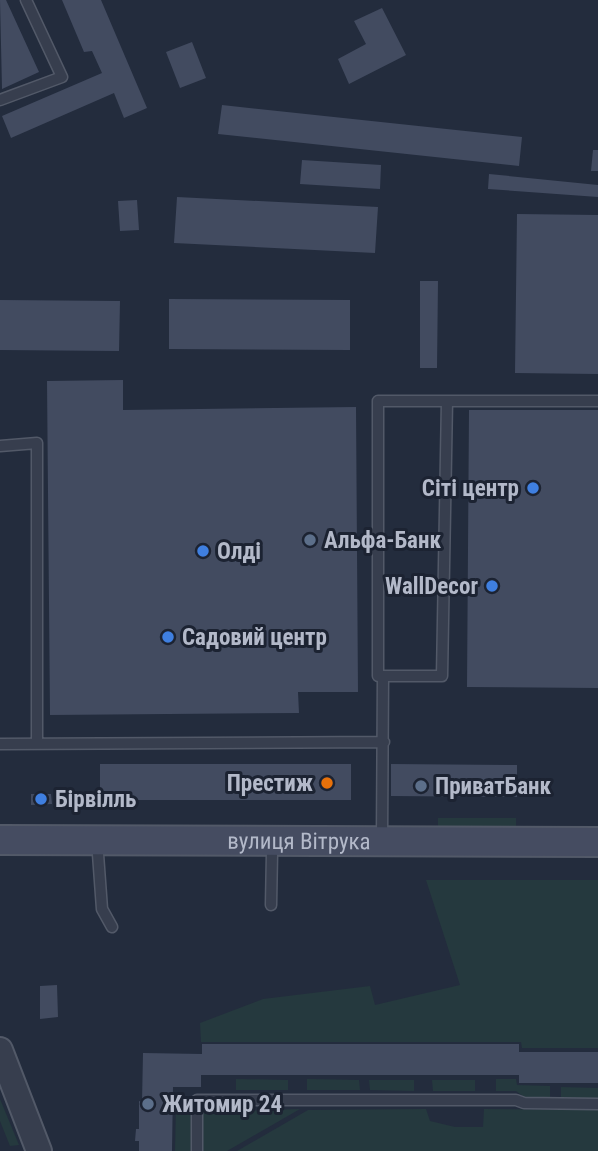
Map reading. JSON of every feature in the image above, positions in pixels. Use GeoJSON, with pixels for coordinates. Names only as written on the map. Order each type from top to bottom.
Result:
{"type":"FeatureCollection","features":[{"type":"Feature","properties":{"kind":"main road","name":"вулиця Вітрука"},"geometry":{"type":"LineString","coordinates":[[0,840],[598,853]]}},
{"type":"Feature","properties":{"kind":"main road","name":"вулиця Вітрука"},"geometry":{"type":"LineString","coordinates":[[0,854],[272,853],[598,842]]}},
{"type":"Feature","properties":{"kind":"street"},"geometry":{"type":"LineString","coordinates":[[0,1050],[39,1151]]}},
{"type":"Feature","properties":{"kind":"lane"},"geometry":{"type":"LineString","coordinates":[[0,100],[62,77],[26,0]]}},
{"type":"Feature","properties":{"kind":"lane"},"geometry":{"type":"LineString","coordinates":[[447,401],[442,676],[378,676],[378,401],[447,401],[598,401]]}},
{"type":"Feature","properties":{"kind":"lane"},"geometry":{"type":"LineString","coordinates":[[0,446],[37,443],[37,744]]}},
{"type":"Feature","properties":{"kind":"lane"},"geometry":{"type":"LineString","coordinates":[[382,848],[383,676]]}},
{"type":"Feature","properties":{"kind":"lane"},"geometry":{"type":"LineString","coordinates":[[0,744],[384,742]]}},
{"type":"Feature","properties":{"kind":"lane"},"geometry":{"type":"LineString","coordinates":[[271,905],[272,853]]}},
{"type":"Feature","properties":{"kind":"lane"},"geometry":{"type":"LineString","coordinates":[[98,854],[102,909],[112,927]]}},
{"type":"Feature","properties":{"kind":"lane"},"geometry":{"type":"LineString","coordinates":[[197,1151],[197,1100],[516,1100],[524,1103],[598,1104]]}},
{"type":"Feature","properties":{"kind":"green space"},"geometry":{"type":"Polygon","coordinates":[[[438,818],[516,818],[516,829],[438,829],[438,818]]]}},
{"type":"Feature","properties":{"kind":"green space"},"geometry":{"type":"Polygon","coordinates":[[[426,880],[598,880],[598,1048],[522,1048],[521,1042],[201,1042],[200,1023],[263,999],[370,986],[375,1005],[460,985],[426,880]]]}},
{"type":"Feature","properties":{"kind":"green space"},"geometry":{"type":"Polygon","coordinates":[[[236,1079],[288,1080],[288,1090],[236,1090],[236,1079]]]}},
{"type":"Feature","properties":{"kind":"green space"},"geometry":{"type":"Polygon","coordinates":[[[307,1079],[359,1080],[360,1090],[307,1090],[307,1079]]]}},
{"type":"Feature","properties":{"kind":"green space"},"geometry":{"type":"Polygon","coordinates":[[[496,1079],[516,1079],[517,1085],[550,1086],[550,1097],[524,1097],[516,1091],[496,1091],[496,1079]]]}},
{"type":"Feature","properties":{"kind":"green space"},"geometry":{"type":"Polygon","coordinates":[[[369,1080],[414,1080],[414,1091],[370,1090],[369,1080]]]}},
{"type":"Feature","properties":{"kind":"green space"},"geometry":{"type":"Polygon","coordinates":[[[432,1080],[475,1080],[475,1091],[433,1091],[432,1080]]]}},
{"type":"Feature","properties":{"kind":"green space"},"geometry":{"type":"Polygon","coordinates":[[[561,1087],[598,1088],[598,1098],[561,1098],[561,1087]]]}},
{"type":"Feature","properties":{"kind":"green space"},"geometry":{"type":"Polygon","coordinates":[[[0,1099],[19,1145],[10,1146],[0,1121],[0,1099]]]}},
{"type":"Feature","properties":{"kind":"green space"},"geometry":{"type":"Polygon","coordinates":[[[176,1104],[193,1104],[193,1151],[175,1151],[176,1104]]]}},
{"type":"Feature","properties":{"kind":"green space"},"geometry":{"type":"Polygon","coordinates":[[[300,1109],[227,1151],[201,1151],[201,1112],[300,1109]]]}},
{"type":"Feature","properties":{"kind":"green space"},"geometry":{"type":"Polygon","coordinates":[[[426,1109],[430,1121],[455,1127],[483,1127],[484,1109],[598,1110],[598,1151],[237,1151],[308,1110],[426,1109]]]}},
{"type":"Feature","properties":{"kind":"building"},"geometry":{"type":"Polygon","coordinates":[[[0,0],[6,0],[39,72],[2,89],[0,0]]]}},
{"type":"Feature","properties":{"kind":"building"},"geometry":{"type":"Polygon","coordinates":[[[62,0],[101,0],[147,108],[124,118],[114,93],[11,138],[2,116],[102,73],[92,51],[84,52],[62,0]]]}},
{"type":"Feature","properties":{"kind":"building"},"geometry":{"type":"Polygon","coordinates":[[[382,8],[406,55],[349,84],[338,59],[366,44],[354,21],[382,8]]]}},
{"type":"Feature","properties":{"kind":"building"},"geometry":{"type":"Polygon","coordinates":[[[192,42],[206,78],[180,88],[166,52],[192,42]]]}},
{"type":"Feature","properties":{"kind":"building"},"geometry":{"type":"Polygon","coordinates":[[[222,105],[522,137],[519,166],[218,134],[222,105]]]}},
{"type":"Feature","properties":{"kind":"building"},"geometry":{"type":"Polygon","coordinates":[[[593,150],[598,150],[598,171],[591,171],[593,150]]]}},
{"type":"Feature","properties":{"kind":"building"},"geometry":{"type":"Polygon","coordinates":[[[302,160],[381,165],[380,189],[300,184],[302,160]]]}},
{"type":"Feature","properties":{"kind":"building"},"geometry":{"type":"Polygon","coordinates":[[[489,174],[598,185],[598,197],[488,189],[489,174]]]}},
{"type":"Feature","properties":{"kind":"building"},"geometry":{"type":"Polygon","coordinates":[[[177,197],[378,207],[375,253],[174,243],[177,197]]]}},
{"type":"Feature","properties":{"kind":"building"},"geometry":{"type":"Polygon","coordinates":[[[137,200],[139,230],[120,231],[118,201],[137,200]]]}},
{"type":"Feature","properties":{"kind":"building"},"geometry":{"type":"Polygon","coordinates":[[[517,214],[598,215],[598,374],[515,373],[517,214]]]}},
{"type":"Feature","properties":{"kind":"building"},"geometry":{"type":"Polygon","coordinates":[[[420,281],[438,281],[437,368],[420,368],[420,281]]]}},
{"type":"Feature","properties":{"kind":"building"},"geometry":{"type":"Polygon","coordinates":[[[169,299],[350,300],[350,350],[169,349],[169,299]]]}},
{"type":"Feature","properties":{"kind":"building"},"geometry":{"type":"Polygon","coordinates":[[[0,300],[120,301],[119,351],[0,350],[0,300]]]}},
{"type":"Feature","properties":{"kind":"building","name":"Олді"},"geometry":{"type":"Polygon","coordinates":[[[123,380],[123,410],[356,407],[358,692],[298,692],[299,713],[50,715],[47,381],[123,380]]]}},
{"type":"Feature","properties":{"kind":"building","name":"Сіті центр"},"geometry":{"type":"Polygon","coordinates":[[[469,410],[598,410],[598,688],[467,687],[469,410]]]}},
{"type":"Feature","properties":{"kind":"building"},"geometry":{"type":"Polygon","coordinates":[[[100,764],[351,764],[351,800],[100,800],[100,764]]]}},
{"type":"Feature","properties":{"kind":"building"},"geometry":{"type":"Polygon","coordinates":[[[391,764],[517,765],[517,797],[391,796],[391,764]]]}},
{"type":"Feature","properties":{"kind":"building","name":"Бірвілль"},"geometry":{"type":"Polygon","coordinates":[[[31,794],[51,794],[52,804],[31,805],[31,794]]]}},
{"type":"Feature","properties":{"kind":"building"},"geometry":{"type":"Polygon","coordinates":[[[57,985],[58,1017],[40,1019],[40,986],[57,985]]]}},
{"type":"Feature","properties":{"kind":"building"},"geometry":{"type":"Polygon","coordinates":[[[202,1044],[519,1044],[519,1052],[598,1052],[598,1083],[519,1083],[519,1075],[201,1075],[201,1087],[173,1087],[172,1151],[139,1151],[139,1141],[135,1141],[136,1129],[139,1129],[139,1101],[142,1102],[143,1053],[202,1054],[202,1044]]]}},
{"type":"Feature","properties":{"kind":"place","name":"Сіті центр"},"geometry":{"type":"Point","coordinates":[533,488]}},
{"type":"Feature","properties":{"kind":"place","name":"Альфа-Банк"},"geometry":{"type":"Point","coordinates":[310,540]}},
{"type":"Feature","properties":{"kind":"place","name":"Олді"},"geometry":{"type":"Point","coordinates":[203,551]}},
{"type":"Feature","properties":{"kind":"place","name":"WallDecor"},"geometry":{"type":"Point","coordinates":[492,586]}},
{"type":"Feature","properties":{"kind":"place","name":"Садовий центр"},"geometry":{"type":"Point","coordinates":[168,637]}},
{"type":"Feature","properties":{"kind":"place","name":"Престиж"},"geometry":{"type":"Point","coordinates":[327,783]}},
{"type":"Feature","properties":{"kind":"place","name":"ПриватБанк"},"geometry":{"type":"Point","coordinates":[421,786]}},
{"type":"Feature","properties":{"kind":"place","name":"Бірвілль"},"geometry":{"type":"Point","coordinates":[41,799]}},
{"type":"Feature","properties":{"kind":"place","name":"Житомир 24"},"geometry":{"type":"Point","coordinates":[148,1104]}}]}
